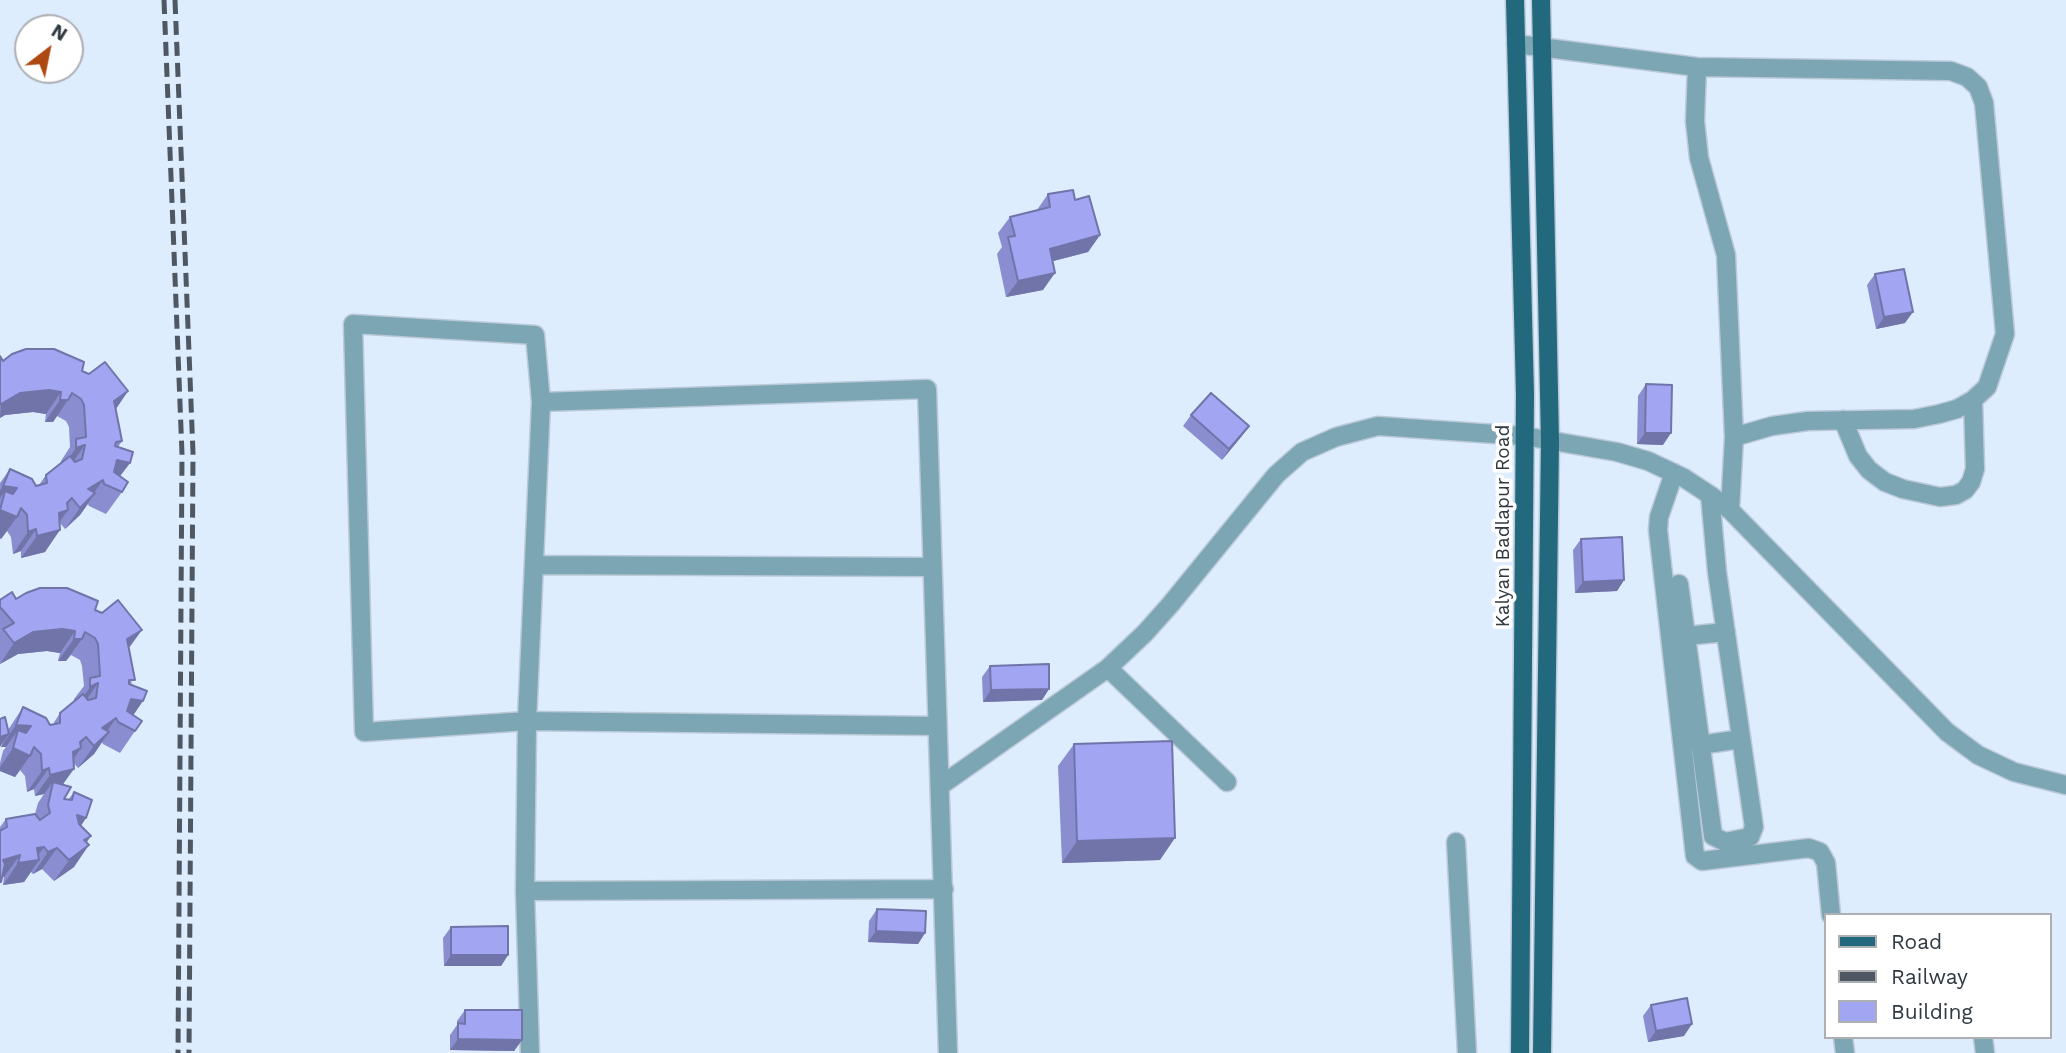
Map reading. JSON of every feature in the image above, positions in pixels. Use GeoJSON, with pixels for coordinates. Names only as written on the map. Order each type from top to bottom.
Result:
{"type":"FeatureCollection","features":[{"type":"Feature","properties":{"kind":"main road","name":"Kalyan Badlapur Road"},"geometry":{"type":"LineString","coordinates":[[1515,0],[1525,394],[1520,1053]]}},
{"type":"Feature","properties":{"kind":"main road"},"geometry":{"type":"LineString","coordinates":[[1541,0],[1550,441],[1542,1053]]}},
{"type":"Feature","properties":{"kind":"street"},"geometry":{"type":"LineString","coordinates":[[1516,44],[1697,67],[1951,71],[1967,77],[1979,87],[1984,103],[2005,334],[1987,387],[1973,400],[1957,409],[1914,419],[1792,423],[1734,437]]}},
{"type":"Feature","properties":{"kind":"street"},"geometry":{"type":"LineString","coordinates":[[1697,67],[1695,121],[1699,158],[1726,255],[1734,437],[1730,510]]}},
{"type":"Feature","properties":{"kind":"street"},"geometry":{"type":"LineString","coordinates":[[530,1053],[525,891],[527,721],[541,402],[535,335],[353,324],[364,732],[527,721],[937,726]]}},
{"type":"Feature","properties":{"kind":"street"},"geometry":{"type":"LineString","coordinates":[[541,402],[927,389],[948,1053]]}},
{"type":"Feature","properties":{"kind":"street"},"geometry":{"type":"LineString","coordinates":[[1843,420],[1858,456],[1869,470],[1885,482],[1940,497],[1955,495],[1965,490],[1975,469],[1973,400]]}},
{"type":"Feature","properties":{"kind":"street"},"geometry":{"type":"LineString","coordinates":[[940,786],[1108,668],[1170,605],[1276,475],[1302,452],[1336,437],[1378,426],[1524,436],[1617,452],[1648,461],[1674,473],[1730,510],[1947,732],[1978,755],[2014,772],[2066,785]]}},
{"type":"Feature","properties":{"kind":"street"},"geometry":{"type":"LineString","coordinates":[[1674,473],[1659,517],[1658,530],[1695,856],[1702,861],[1809,848],[1820,852],[1826,863],[1831,913]]}},
{"type":"Feature","properties":{"kind":"street"},"geometry":{"type":"LineString","coordinates":[[1679,584],[1713,836],[1725,842],[1750,837],[1754,827],[1717,572],[1710,495]]}},
{"type":"Feature","properties":{"kind":"street"},"geometry":{"type":"LineString","coordinates":[[534,565],[932,567]]}},
{"type":"Feature","properties":{"kind":"street"},"geometry":{"type":"LineString","coordinates":[[1686,636],[1726,632]]}},
{"type":"Feature","properties":{"kind":"street"},"geometry":{"type":"LineString","coordinates":[[1108,668],[1227,782]]}},
{"type":"Feature","properties":{"kind":"street"},"geometry":{"type":"LineString","coordinates":[[1700,745],[1741,739]]}},
{"type":"Feature","properties":{"kind":"street"},"geometry":{"type":"LineString","coordinates":[[1456,842],[1467,1053]]}},
{"type":"Feature","properties":{"kind":"street"},"geometry":{"type":"LineString","coordinates":[[525,891],[944,889]]}},
{"type":"Feature","properties":{"kind":"building"},"geometry":{"type":"Polygon","coordinates":[[[1073,190],[1075,200],[1089,196],[1100,235],[1050,249],[1055,273],[1018,281],[1008,237],[1015,236],[1010,217],[1050,207],[1048,194],[1073,190]]]}},
{"type":"Feature","properties":{"kind":"building"},"geometry":{"type":"Polygon","coordinates":[[[1904,269],[1913,312],[1884,317],[1875,274],[1904,269]]]}},
{"type":"Feature","properties":{"kind":"building"},"geometry":{"type":"Polygon","coordinates":[[[26,349],[54,349],[84,362],[82,371],[89,374],[105,362],[128,391],[114,401],[122,441],[116,442],[115,446],[133,452],[130,463],[117,460],[114,472],[128,482],[122,492],[104,484],[103,480],[88,489],[95,493],[80,508],[72,498],[67,503],[68,510],[59,513],[60,530],[37,536],[36,529],[28,532],[27,515],[21,508],[17,517],[0,510],[5,491],[13,494],[17,488],[3,486],[10,469],[32,479],[36,486],[47,483],[46,475],[70,456],[75,462],[82,459],[85,445],[76,448],[76,439],[86,437],[84,405],[81,399],[72,393],[68,400],[60,400],[61,392],[49,390],[20,393],[0,404],[0,356],[3,361],[26,349]]]}},
{"type":"Feature","properties":{"kind":"building"},"geometry":{"type":"Polygon","coordinates":[[[1646,384],[1672,385],[1671,433],[1645,433],[1646,384]]]}},
{"type":"Feature","properties":{"kind":"building"},"geometry":{"type":"Polygon","coordinates":[[[1211,393],[1249,426],[1229,449],[1191,415],[1211,393]]]}},
{"type":"Feature","properties":{"kind":"building"},"geometry":{"type":"Polygon","coordinates":[[[1622,537],[1624,580],[1583,582],[1581,539],[1622,537]]]}},
{"type":"Feature","properties":{"kind":"building"},"geometry":{"type":"Polygon","coordinates":[[[40,588],[67,588],[98,601],[95,610],[102,613],[118,600],[142,630],[127,639],[135,680],[129,680],[129,684],[147,691],[143,701],[131,699],[127,711],[142,721],[135,731],[118,722],[116,718],[102,728],[109,732],[94,746],[86,737],[80,742],[81,748],[73,752],[74,769],[50,775],[49,768],[42,771],[41,754],[34,747],[30,756],[13,748],[18,730],[26,733],[31,726],[16,725],[23,707],[46,718],[50,725],[60,723],[60,713],[83,694],[88,700],[96,698],[98,683],[90,687],[90,678],[100,676],[98,644],[95,638],[85,632],[82,639],[74,639],[75,631],[62,629],[33,632],[14,643],[3,629],[14,623],[0,607],[0,600],[12,592],[16,599],[40,588]]]}},
{"type":"Feature","properties":{"kind":"building"},"geometry":{"type":"Polygon","coordinates":[[[1049,664],[1049,689],[991,690],[990,666],[1049,664]]]}},
{"type":"Feature","properties":{"kind":"building"},"geometry":{"type":"Polygon","coordinates":[[[5,717],[9,734],[0,737],[0,719],[5,717]]]}},
{"type":"Feature","properties":{"kind":"building"},"geometry":{"type":"Polygon","coordinates":[[[1172,741],[1175,838],[1077,841],[1074,744],[1172,741]]]}},
{"type":"Feature","properties":{"kind":"building"},"geometry":{"type":"Polygon","coordinates":[[[53,782],[71,787],[64,799],[72,800],[74,792],[92,800],[86,818],[77,815],[79,824],[91,836],[84,840],[89,845],[69,860],[57,848],[48,852],[44,847],[37,848],[39,860],[18,863],[20,855],[3,860],[5,864],[0,882],[0,831],[7,827],[6,819],[35,814],[40,820],[50,813],[48,805],[53,782]]]}},
{"type":"Feature","properties":{"kind":"building"},"geometry":{"type":"Polygon","coordinates":[[[877,909],[926,911],[925,933],[876,931],[877,909]]]}},
{"type":"Feature","properties":{"kind":"building"},"geometry":{"type":"Polygon","coordinates":[[[508,926],[508,955],[451,955],[451,927],[508,926]]]}},
{"type":"Feature","properties":{"kind":"building"},"geometry":{"type":"Polygon","coordinates":[[[1687,998],[1692,1024],[1656,1031],[1651,1005],[1687,998]]]}},
{"type":"Feature","properties":{"kind":"building"},"geometry":{"type":"Polygon","coordinates":[[[465,1010],[522,1010],[522,1040],[458,1039],[458,1023],[465,1024],[465,1010]]]}},
{"type":"Feature","properties":{"kind":"railway"},"geometry":{"type":"LineString","coordinates":[[164,0],[182,454],[178,1053]]}},
{"type":"Feature","properties":{"kind":"railway"},"geometry":{"type":"LineString","coordinates":[[175,0],[193,453],[189,1053]]}}]}
